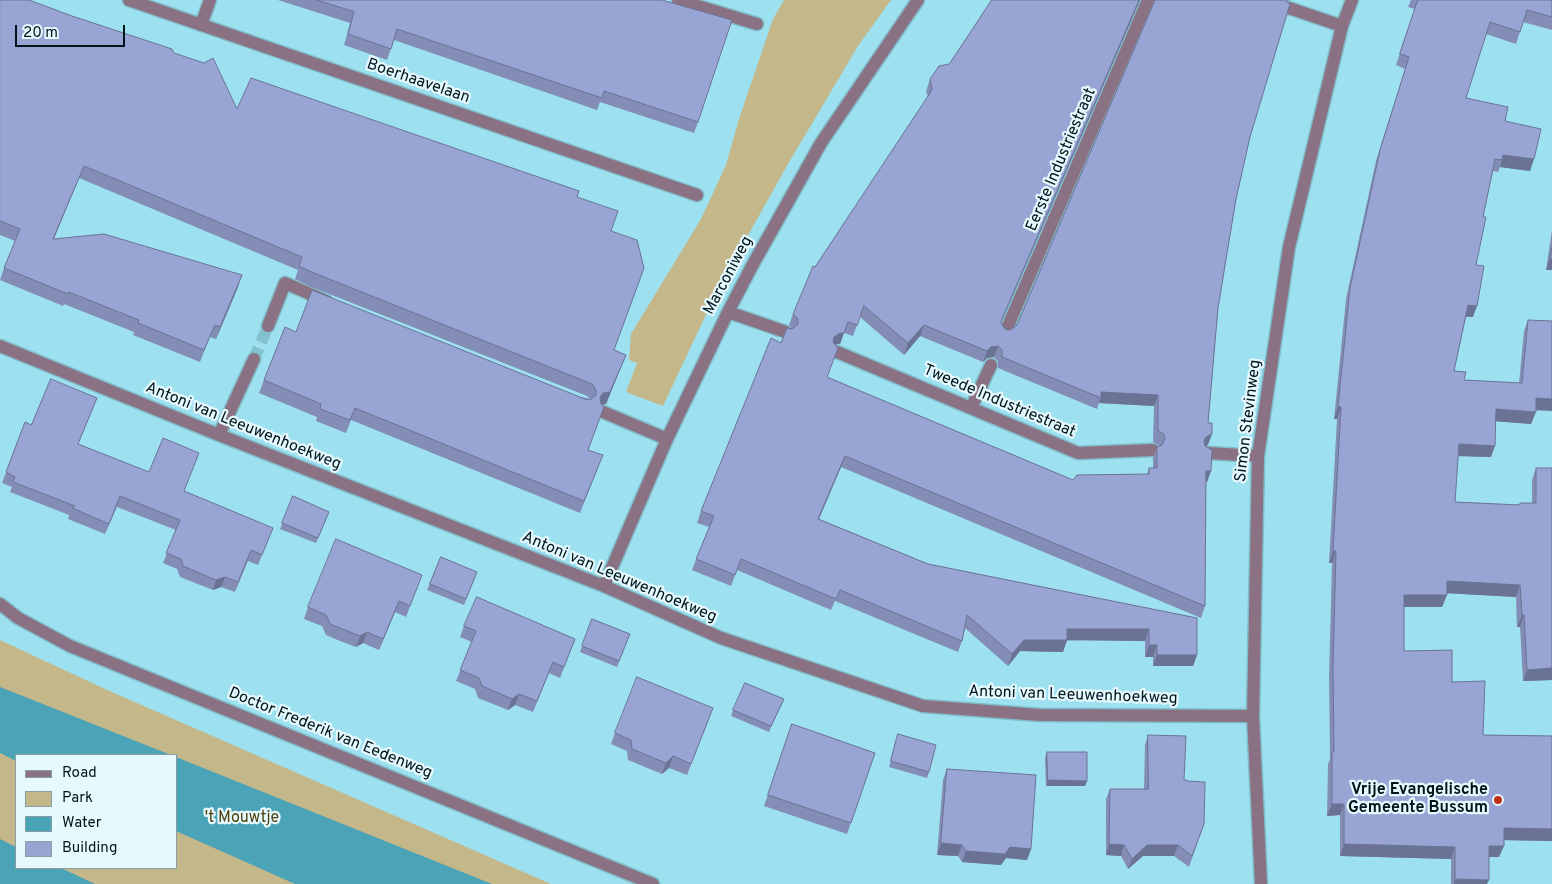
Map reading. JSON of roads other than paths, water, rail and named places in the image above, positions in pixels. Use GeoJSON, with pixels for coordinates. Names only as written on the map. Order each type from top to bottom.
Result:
{"type":"FeatureCollection","features":[{"type":"Feature","properties":{"kind":"street","name":"Boerhaavelaan"},"geometry":{"type":"LineString","coordinates":[[129,0],[697,195]]}},
{"type":"Feature","properties":{"kind":"street"},"geometry":{"type":"LineString","coordinates":[[201,25],[210,0]]}},
{"type":"Feature","properties":{"kind":"street"},"geometry":{"type":"LineString","coordinates":[[678,0],[757,24]]}},
{"type":"Feature","properties":{"kind":"street","name":"Marconiweg"},"geometry":{"type":"LineString","coordinates":[[604,586],[667,439],[728,312],[821,143],[918,0]]}},
{"type":"Feature","properties":{"kind":"street","name":"Eerste Industriestraat"},"geometry":{"type":"LineString","coordinates":[[1005,333],[1148,0]]}},
{"type":"Feature","properties":{"kind":"street","name":"Simon Stevinweg"},"geometry":{"type":"LineString","coordinates":[[1261,884],[1253,716],[1258,456],[1290,247],[1342,26],[1352,0]]}},
{"type":"Feature","properties":{"kind":"street"},"geometry":{"type":"LineString","coordinates":[[1289,8],[1342,26]]}},
{"type":"Feature","properties":{"kind":"street"},"geometry":{"type":"LineString","coordinates":[[268,326],[285,283],[334,304]]}},
{"type":"Feature","properties":{"kind":"street"},"geometry":{"type":"LineString","coordinates":[[728,312],[786,332]]}},
{"type":"Feature","properties":{"kind":"street","name":"Antoni van Leeuwenhoekweg"},"geometry":{"type":"LineString","coordinates":[[0,346],[219,435],[604,586],[721,638],[923,706],[1040,715],[1253,716]]}},
{"type":"Feature","properties":{"kind":"street","name":"Tweede Industriestraat"},"geometry":{"type":"LineString","coordinates":[[837,352],[1078,453],[1153,450]]}},
{"type":"Feature","properties":{"kind":"street"},"geometry":{"type":"LineString","coordinates":[[219,435],[254,359]]}},
{"type":"Feature","properties":{"kind":"street"},"geometry":{"type":"LineString","coordinates":[[971,408],[991,365]]}},
{"type":"Feature","properties":{"kind":"street"},"geometry":{"type":"LineString","coordinates":[[602,412],[667,439]]}},
{"type":"Feature","properties":{"kind":"street"},"geometry":{"type":"LineString","coordinates":[[1208,452],[1258,456]]}},
{"type":"Feature","properties":{"kind":"street","name":"Doctor Frederik van Eedenweg"},"geometry":{"type":"LineString","coordinates":[[0,604],[18,618],[70,646],[653,884]]}},
{"type":"Feature","properties":{"kind":"water"},"geometry":{"type":"Polygon","coordinates":[[[0,687],[168,754],[15,754],[15,760],[0,753],[0,687]]]}},
{"type":"Feature","properties":{"kind":"water"},"geometry":{"type":"Polygon","coordinates":[[[178,758],[492,884],[295,884],[178,832],[178,758]]]}},
{"type":"Feature","properties":{"kind":"water"},"geometry":{"type":"Polygon","coordinates":[[[0,839],[15,846],[15,869],[63,869],[95,884],[0,884],[0,839]]]}},
{"type":"Feature","properties":{"kind":"tunnel"},"geometry":{"type":"LineString","coordinates":[[254,359],[268,326]]}},
{"type":"Feature","properties":{"kind":"place","name":"Vrije Evangelische Gemeente Bussum"},"geometry":{"type":"Point","coordinates":[1498,800]}},
{"type":"Feature","properties":{"kind":"park label","name":"'t Mouwtje"},"geometry":{"type":"Point","coordinates":[242,819]}}]}
